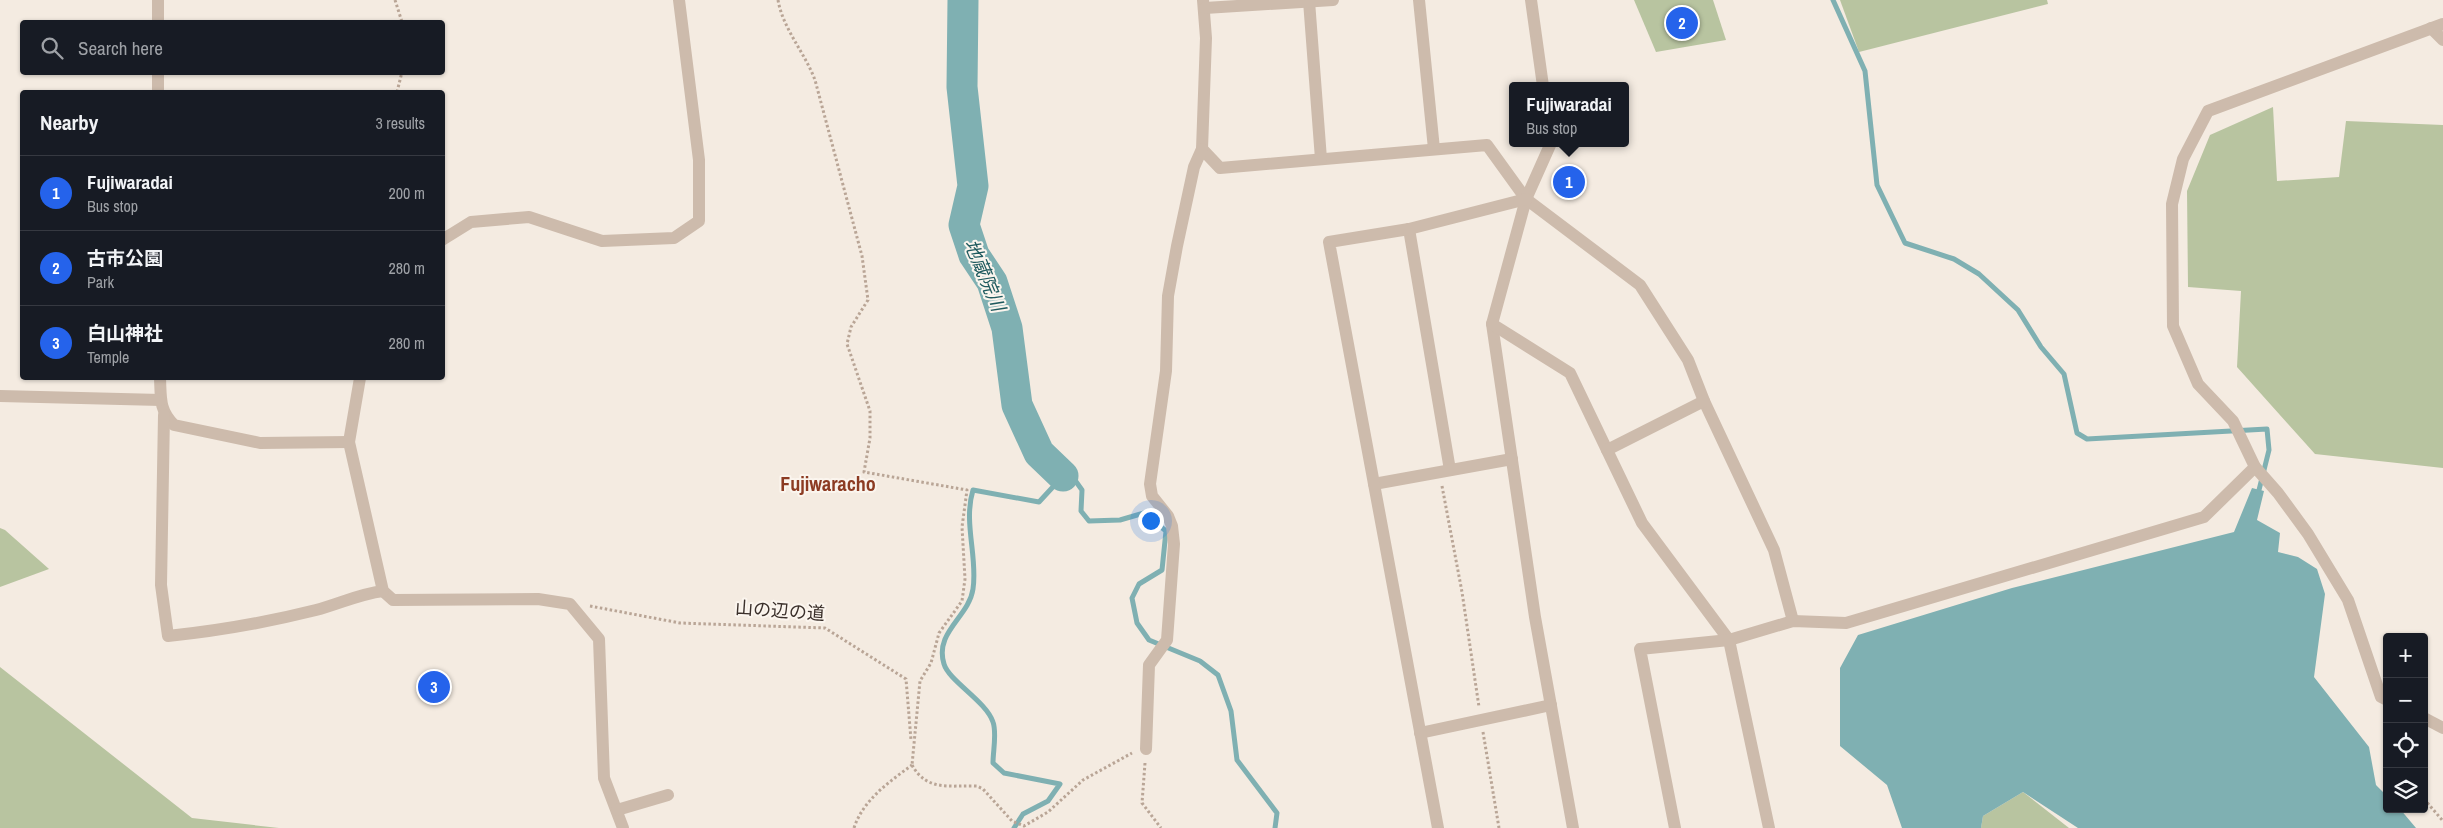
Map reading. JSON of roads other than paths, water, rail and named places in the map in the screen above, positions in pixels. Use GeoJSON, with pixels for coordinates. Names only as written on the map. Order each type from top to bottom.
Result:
{"type":"FeatureCollection","features":[{"type":"Feature","properties":{"kind":"street"},"geometry":{"type":"LineString","coordinates":[[158,0],[158,20]]}},
{"type":"Feature","properties":{"kind":"street"},"geometry":{"type":"LineString","coordinates":[[445,238],[471,222],[529,217],[602,241],[674,238],[699,221],[698,160],[679,0]]}},
{"type":"Feature","properties":{"kind":"street"},"geometry":{"type":"LineString","coordinates":[[1146,749],[1149,665],[1167,640],[1174,544],[1172,526],[1168,516],[1152,496],[1150,484],[1166,371],[1168,296],[1190,184],[1202,149],[1206,38],[1204,4],[1334,0]]}},
{"type":"Feature","properties":{"kind":"street"},"geometry":{"type":"LineString","coordinates":[[1419,0],[1434,149]]}},
{"type":"Feature","properties":{"kind":"street"},"geometry":{"type":"LineString","coordinates":[[1531,0],[1542,82]]}},
{"type":"Feature","properties":{"kind":"street"},"geometry":{"type":"LineString","coordinates":[[1309,2],[1321,159]]}},
{"type":"Feature","properties":{"kind":"street"},"geometry":{"type":"LineString","coordinates":[[2383,698],[2381,697],[2348,600],[2308,534],[2278,493],[2255,467],[2233,421],[2198,384],[2173,326],[2172,204],[2183,159],[2208,111],[2439,25],[2443,40]]}},
{"type":"Feature","properties":{"kind":"street"},"geometry":{"type":"LineString","coordinates":[[158,75],[158,90]]}},
{"type":"Feature","properties":{"kind":"street"},"geometry":{"type":"LineString","coordinates":[[1202,149],[1220,168],[1487,145],[1526,199],[1640,286],[1688,360],[1704,401],[1774,550],[1794,621]]}},
{"type":"Feature","properties":{"kind":"street"},"geometry":{"type":"LineString","coordinates":[[1549,147],[1526,199],[1492,324],[1551,705],[1573,828]]}},
{"type":"Feature","properties":{"kind":"street"},"geometry":{"type":"LineString","coordinates":[[1438,828],[1329,242],[1409,229],[1526,199]]}},
{"type":"Feature","properties":{"kind":"street"},"geometry":{"type":"LineString","coordinates":[[1409,229],[1445,471]]}},
{"type":"Feature","properties":{"kind":"street"},"geometry":{"type":"LineString","coordinates":[[1492,324],[1570,373],[1642,523],[1729,640],[1769,828]]}},
{"type":"Feature","properties":{"kind":"street"},"geometry":{"type":"LineString","coordinates":[[160,380],[164,415],[162,585],[168,636],[201,633],[316,610],[367,593],[383,591]]}},
{"type":"Feature","properties":{"kind":"street"},"geometry":{"type":"LineString","coordinates":[[360,380],[349,442],[383,591],[393,600],[538,600],[570,604],[599,639],[604,778],[622,828]]}},
{"type":"Feature","properties":{"kind":"street"},"geometry":{"type":"LineString","coordinates":[[0,396],[161,400]]}},
{"type":"Feature","properties":{"kind":"street"},"geometry":{"type":"LineString","coordinates":[[1607,450],[1704,401]]}},
{"type":"Feature","properties":{"kind":"street"},"geometry":{"type":"LineString","coordinates":[[164,415],[174,425],[260,443],[349,442]]}},
{"type":"Feature","properties":{"kind":"street"},"geometry":{"type":"LineString","coordinates":[[1374,484],[1512,459]]}},
{"type":"Feature","properties":{"kind":"street"},"geometry":{"type":"LineString","coordinates":[[1675,828],[1640,649],[1729,640],[1794,621],[1846,623],[2204,517],[2255,467]]}},
{"type":"Feature","properties":{"kind":"street"},"geometry":{"type":"LineString","coordinates":[[1420,733],[1551,705]]}},
{"type":"Feature","properties":{"kind":"street"},"geometry":{"type":"LineString","coordinates":[[2428,720],[2443,728]]}},
{"type":"Feature","properties":{"kind":"street"},"geometry":{"type":"LineString","coordinates":[[617,810],[668,795]]}},
{"type":"Feature","properties":{"kind":"water"},"geometry":{"type":"Polygon","coordinates":[[[2252,488],[2264,491],[2257,520],[2280,533],[2278,552],[2298,557],[2317,569],[2325,594],[2314,677],[2369,747],[2376,785],[2383,792],[2383,813],[2403,813],[2416,828],[2078,828],[2023,792],[1983,816],[1981,828],[1902,828],[1887,785],[1840,746],[1840,668],[1858,635],[2012,588],[2234,532],[2252,488]]]}},
{"type":"Feature","properties":{"kind":"waterway","name":"地蔵院川"},"geometry":{"type":"LineString","coordinates":[[963,0],[962,87],[973,186],[964,225],[974,255],[992,282],[1007,328],[1017,405],[1039,453],[1063,476]]}},
{"type":"Feature","properties":{"kind":"waterway"},"geometry":{"type":"LineString","coordinates":[[1833,0],[1865,71],[1877,185],[1905,243],[1954,259],[1979,274],[2018,310],[2041,347],[2064,374],[2077,433],[2087,439],[2267,429],[2269,450],[2258,494]]}},
{"type":"Feature","properties":{"kind":"waterway"},"geometry":{"type":"LineString","coordinates":[[1014,828],[1023,814],[1048,801],[1060,784],[1004,773],[993,763],[995,737],[993,722],[983,706],[947,671],[942,653],[948,634],[965,608],[973,589],[974,565],[969,515],[973,490],[1039,502],[1063,476],[1072,476],[1082,490],[1081,511],[1089,521],[1120,520],[1144,513],[1166,531],[1162,570],[1139,584],[1132,598],[1137,623],[1149,640],[1200,661],[1218,675],[1231,711],[1237,760],[1277,813],[1275,828]]}},
{"type":"Feature","properties":{"kind":"place","name":"古市公園"},"geometry":{"type":"Point","coordinates":[1682,23]}},
{"type":"Feature","properties":{"kind":"place","name":"Fujiwaradai"},"geometry":{"type":"Point","coordinates":[1569,182]}},
{"type":"Feature","properties":{"kind":"place","name":"白山神社"},"geometry":{"type":"Point","coordinates":[434,687]}},
{"type":"Feature","properties":{"kind":"district","name":"Fujiwaracho"},"geometry":{"type":"Point","coordinates":[828,484]}}]}
